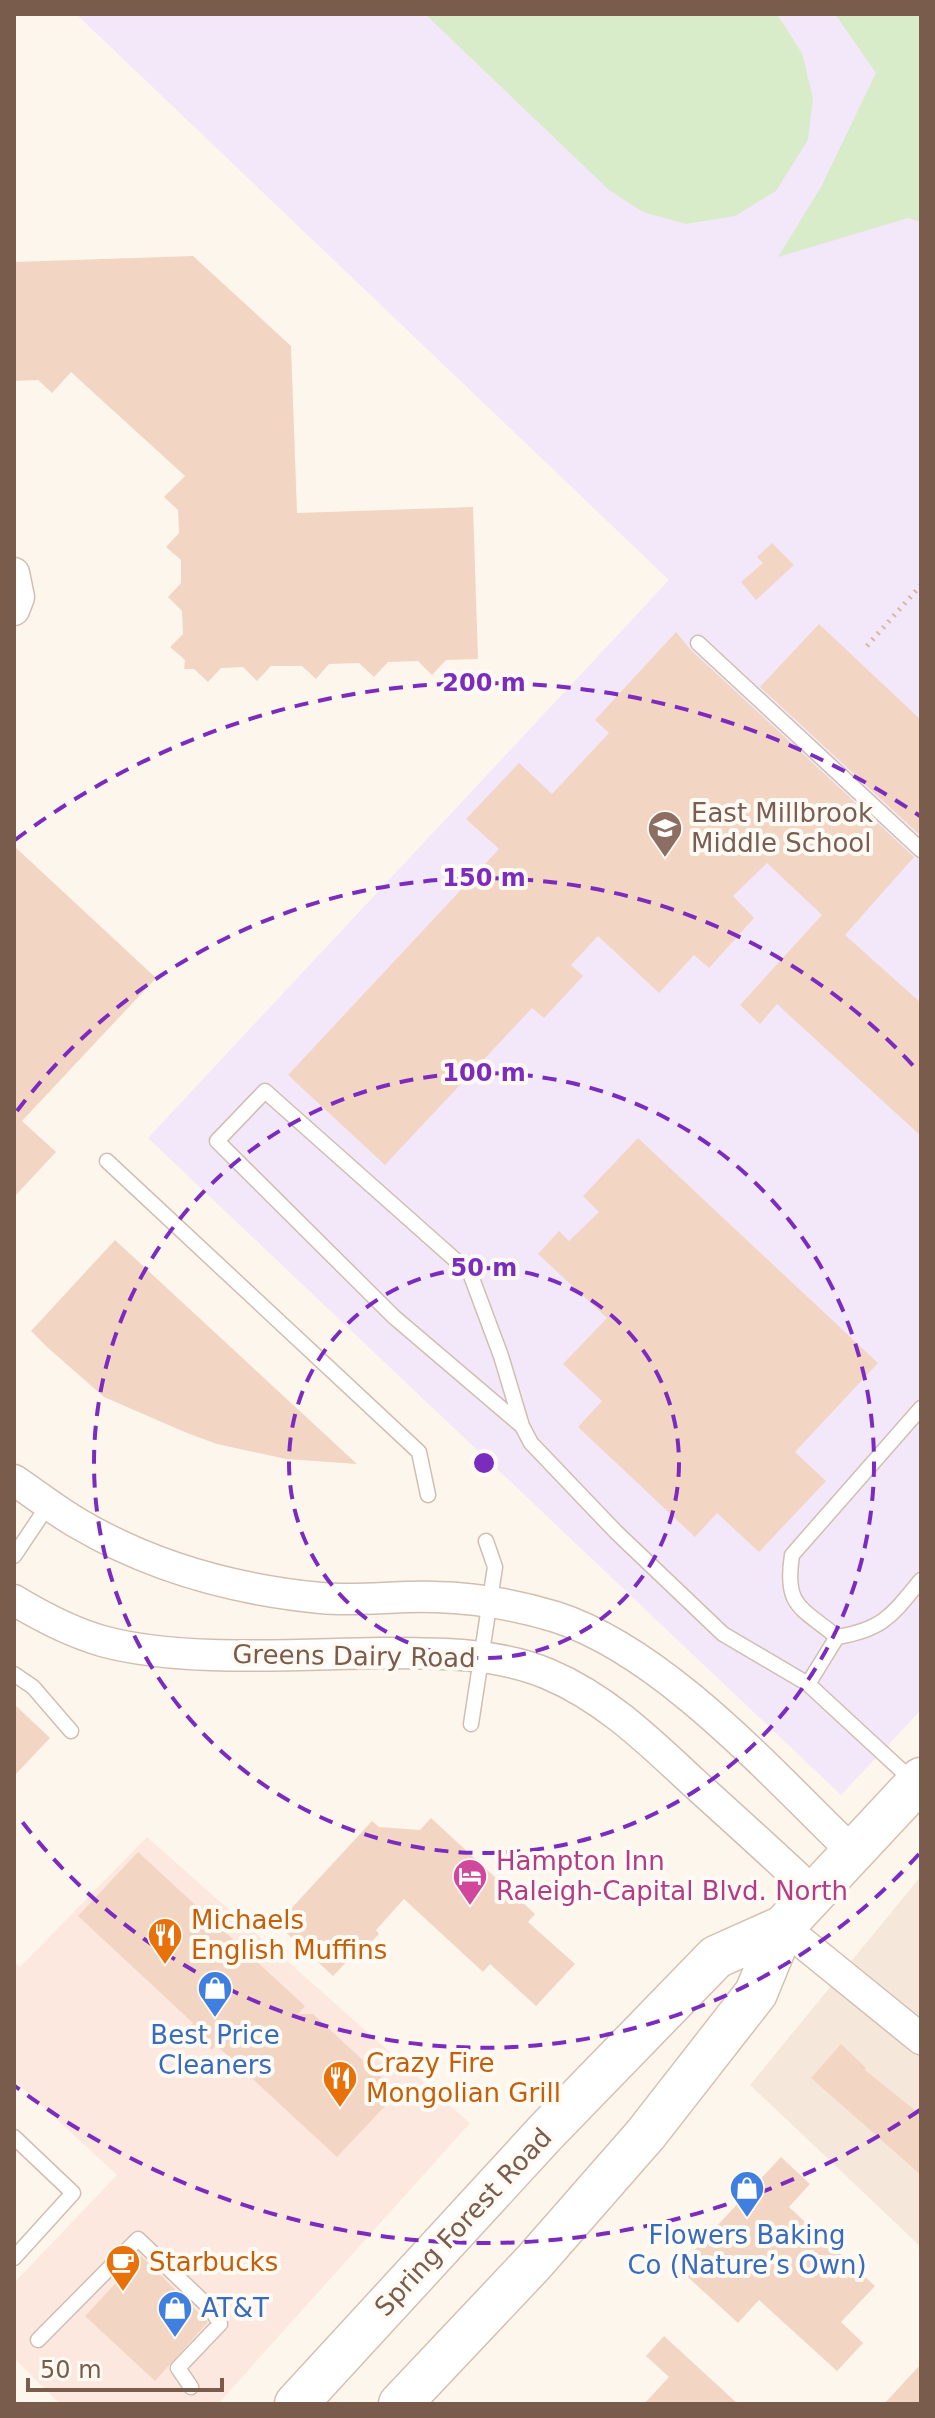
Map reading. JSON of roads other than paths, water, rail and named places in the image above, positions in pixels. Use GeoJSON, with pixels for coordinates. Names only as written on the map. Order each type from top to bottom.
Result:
{"type":"FeatureCollection","features":[{"type":"Feature","properties":{"kind":"main road","name":"Spring Forest Road"},"geometry":{"type":"LineString","coordinates":[[417,2396],[584,2206],[698,2070],[756,1993],[783,1927],[919,1781]]}},
{"type":"Feature","properties":{"kind":"main road","name":"Spring Forest Road"},"geometry":{"type":"LineString","coordinates":[[296,2404],[546,2132],[716,1957],[783,1927]]}},
{"type":"Feature","properties":{"kind":"street"},"geometry":{"type":"LineString","coordinates":[[14,573],[19,597],[14,610]]}},
{"type":"Feature","properties":{"kind":"street"},"geometry":{"type":"LineString","coordinates":[[14,1480],[79,1524],[164,1563],[246,1588],[323,1598],[436,1597],[491,1601],[555,1617],[590,1631],[656,1671],[715,1720],[853,1852]]}},
{"type":"Feature","properties":{"kind":"street","name":"Greens Dairy Road"},"geometry":{"type":"LineString","coordinates":[[14,1600],[63,1627],[102,1641],[140,1648],[222,1654],[434,1653],[511,1661],[547,1673],[591,1696],[629,1723],[814,1893]]}},
{"type":"Feature","properties":{"kind":"street"},"geometry":{"type":"LineString","coordinates":[[783,1927],[921,2039]]}},
{"type":"Feature","properties":{"kind":"lane"},"geometry":{"type":"LineString","coordinates":[[698,643],[921,850]]}},
{"type":"Feature","properties":{"kind":"lane"},"geometry":{"type":"LineString","coordinates":[[522,1426],[394,1317],[217,1141],[265,1091],[470,1273],[501,1356],[522,1426],[531,1443],[616,1532],[723,1634],[808,1684],[919,1781]]}},
{"type":"Feature","properties":{"kind":"lane"},"geometry":{"type":"LineString","coordinates":[[107,1161],[419,1452],[428,1495]]}},
{"type":"Feature","properties":{"kind":"lane"},"geometry":{"type":"LineString","coordinates":[[921,1408],[792,1555],[788,1579],[793,1601],[837,1637],[862,1633],[889,1619],[921,1580]]}},
{"type":"Feature","properties":{"kind":"lane"},"geometry":{"type":"LineString","coordinates":[[14,1556],[49,1504]]}},
{"type":"Feature","properties":{"kind":"lane"},"geometry":{"type":"LineString","coordinates":[[471,1724],[495,1567],[486,1541]]}},
{"type":"Feature","properties":{"kind":"lane"},"geometry":{"type":"LineString","coordinates":[[808,1684],[837,1637]]}},
{"type":"Feature","properties":{"kind":"lane"},"geometry":{"type":"LineString","coordinates":[[14,1674],[33,1687],[71,1731]]}},
{"type":"Feature","properties":{"kind":"lane"},"geometry":{"type":"LineString","coordinates":[[14,2137],[73,2193],[14,2258]]}},
{"type":"Feature","properties":{"kind":"lane"},"geometry":{"type":"LineString","coordinates":[[38,2340],[138,2239],[212,2310],[220,2324],[178,2368],[191,2387]]}},
{"type":"Feature","properties":{"kind":"place","name":"East Millbrook Middle School"},"geometry":{"type":"Point","coordinates":[665,859]}},
{"type":"Feature","properties":{"kind":"place","name":"Hampton Inn Raleigh-Capital Blvd. North"},"geometry":{"type":"Point","coordinates":[470,1907]}},
{"type":"Feature","properties":{"kind":"place","name":"Michaels English Muffins"},"geometry":{"type":"Point","coordinates":[165,1966]}},
{"type":"Feature","properties":{"kind":"place","name":"Best Price Cleaners"},"geometry":{"type":"Point","coordinates":[215,2019]}},
{"type":"Feature","properties":{"kind":"place","name":"Crazy Fire Mongolian Grill"},"geometry":{"type":"Point","coordinates":[340,2109]}},
{"type":"Feature","properties":{"kind":"place","name":"Flowers Baking Co (Nature’s Own)"},"geometry":{"type":"Point","coordinates":[747,2219]}},
{"type":"Feature","properties":{"kind":"place","name":"Starbucks"},"geometry":{"type":"Point","coordinates":[123,2293]}},
{"type":"Feature","properties":{"kind":"place","name":"AT&T"},"geometry":{"type":"Point","coordinates":[175,2339]}}]}
